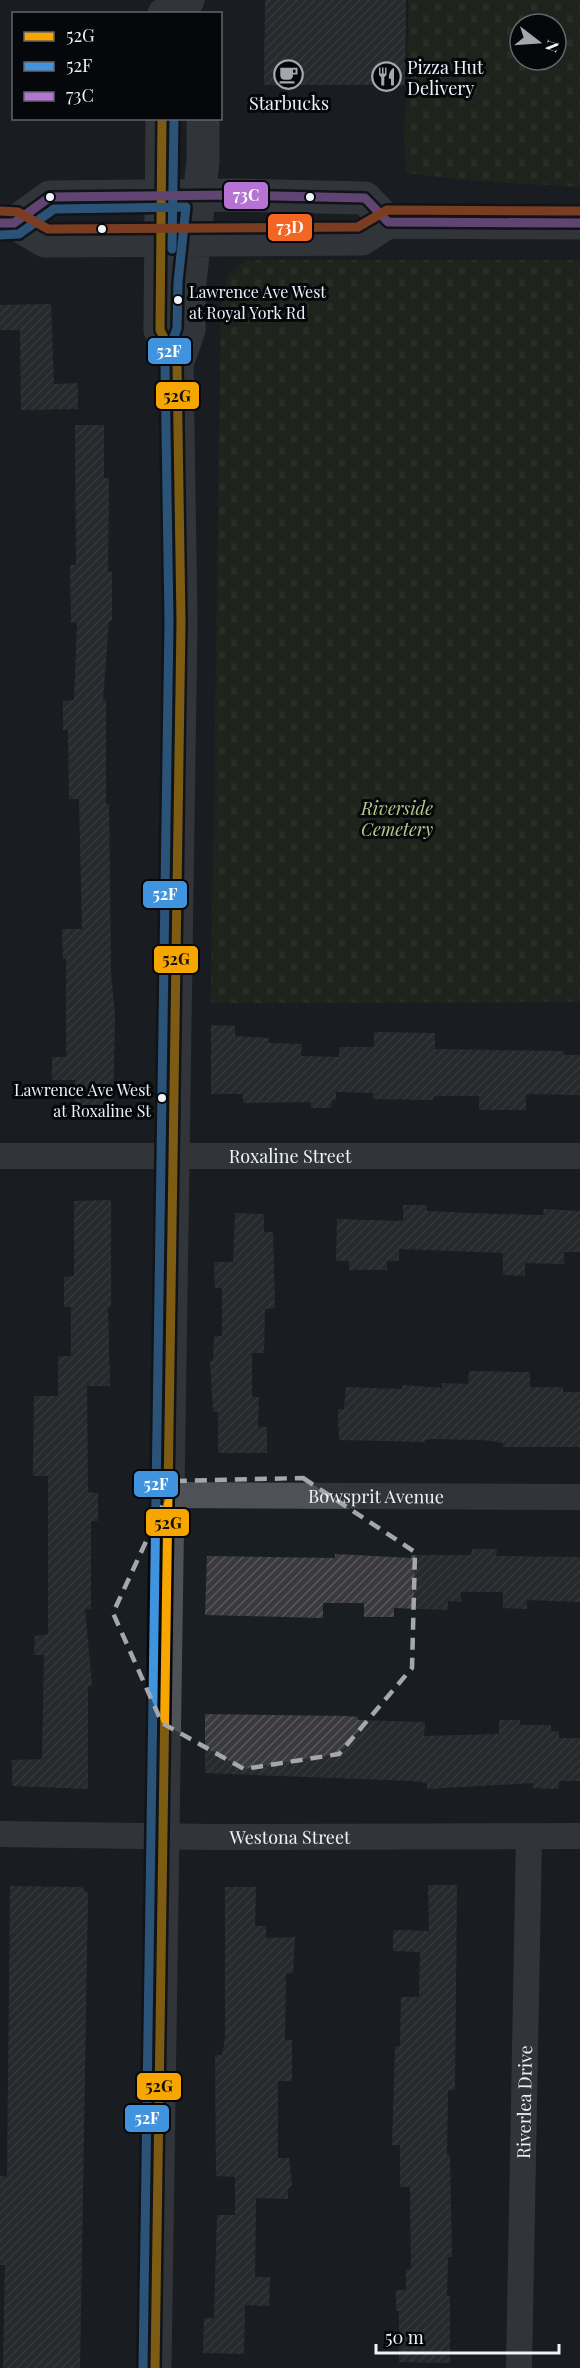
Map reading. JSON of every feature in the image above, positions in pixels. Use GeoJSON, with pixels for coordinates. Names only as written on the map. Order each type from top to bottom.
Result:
{"type":"FeatureCollection","features":[{"type":"Feature","properties":{"kind":"main road"},"geometry":{"type":"LineString","coordinates":[[167,12],[188,0],[200,12]]}},
{"type":"Feature","properties":{"kind":"main road"},"geometry":{"type":"LineString","coordinates":[[162,120],[160,330],[177,364]]}},
{"type":"Feature","properties":{"kind":"main road"},"geometry":{"type":"LineString","coordinates":[[155,2368],[170,1495],[181,622],[177,364],[189,330],[190,283],[199,195],[203,120]]}},
{"type":"Feature","properties":{"kind":"main road"},"geometry":{"type":"LineString","coordinates":[[7,223],[50,197],[161,195],[365,198],[388,222]]}},
{"type":"Feature","properties":{"kind":"main road"},"geometry":{"type":"LineString","coordinates":[[7,223],[45,242],[362,238],[388,222],[580,223]]}},
{"type":"Feature","properties":{"kind":"street","name":"Roxaline Street"},"geometry":{"type":"LineString","coordinates":[[0,1156],[580,1156]]}},
{"type":"Feature","properties":{"kind":"street","name":"Bowsprit Avenue"},"geometry":{"type":"LineString","coordinates":[[170,1495],[580,1497]]}},
{"type":"Feature","properties":{"kind":"street","name":"Westona Street"},"geometry":{"type":"LineString","coordinates":[[0,1834],[580,1836]]}},
{"type":"Feature","properties":{"kind":"street","name":"Riverlea Drive"},"geometry":{"type":"LineString","coordinates":[[519,2368],[529,1837]]}},
{"type":"Feature","properties":{"kind":"highlighted area"},"geometry":{"type":"Polygon","coordinates":[[[303,1478],[415,1552],[412,1668],[339,1754],[244,1769],[162,1723],[113,1613],[174,1481],[303,1478]]]}},
{"type":"Feature","properties":{"kind":"green space"},"geometry":{"type":"Polygon","coordinates":[[[408,0],[580,0],[580,187],[476,181],[406,173],[404,126],[408,88],[408,0]]]}},
{"type":"Feature","properties":{"kind":"green space","name":"Riverside Cemetery"},"geometry":{"type":"Polygon","coordinates":[[[246,260],[580,260],[580,1002],[211,1003],[221,310],[226,281],[234,269],[246,260]]]}},
{"type":"Feature","properties":{"kind":"building"},"geometry":{"type":"Polygon","coordinates":[[[265,0],[406,0],[405,85],[264,85],[265,0]]]}},
{"type":"Feature","properties":{"kind":"building"},"geometry":{"type":"Polygon","coordinates":[[[51,304],[54,384],[78,383],[78,409],[21,410],[20,330],[0,330],[0,305],[51,304]]]}},
{"type":"Feature","properties":{"kind":"building"},"geometry":{"type":"Polygon","coordinates":[[[75,425],[104,425],[104,478],[109,478],[108,572],[112,572],[112,621],[109,621],[103,700],[106,700],[106,804],[109,804],[111,974],[115,1015],[113,1116],[75,1117],[75,1080],[52,1080],[52,1057],[66,1057],[66,959],[63,959],[62,929],[82,929],[79,799],[69,799],[68,730],[63,730],[63,701],[74,700],[77,623],[71,623],[70,565],[76,565],[75,425]]]}},
{"type":"Feature","properties":{"kind":"building"},"geometry":{"type":"Polygon","coordinates":[[[211,1025],[235,1026],[235,1036],[269,1038],[269,1043],[302,1044],[301,1056],[339,1057],[339,1047],[374,1047],[374,1032],[435,1033],[435,1049],[564,1051],[563,1055],[580,1055],[580,1095],[526,1094],[526,1110],[479,1110],[479,1096],[434,1096],[433,1100],[373,1099],[373,1093],[336,1092],[336,1100],[332,1100],[331,1108],[311,1108],[311,1102],[243,1103],[243,1094],[211,1094],[211,1025]]]}},
{"type":"Feature","properties":{"kind":"building"},"geometry":{"type":"Polygon","coordinates":[[[111,1200],[111,1307],[108,1307],[110,1386],[87,1386],[88,1492],[98,1493],[98,1521],[91,1521],[91,1609],[85,1609],[92,1686],[88,1686],[88,1789],[12,1786],[12,1760],[42,1759],[44,1655],[34,1655],[35,1636],[48,1634],[48,1476],[33,1476],[34,1396],[58,1396],[58,1356],[71,1356],[71,1307],[64,1307],[64,1277],[74,1276],[74,1201],[111,1200]]]}},
{"type":"Feature","properties":{"kind":"building"},"geometry":{"type":"Polygon","coordinates":[[[403,1205],[427,1205],[427,1211],[494,1214],[543,1215],[544,1209],[580,1211],[580,1252],[564,1252],[564,1264],[525,1263],[525,1276],[503,1275],[503,1253],[399,1249],[399,1261],[387,1261],[387,1270],[349,1270],[349,1261],[336,1261],[337,1219],[403,1221],[403,1205]]]}},
{"type":"Feature","properties":{"kind":"building"},"geometry":{"type":"Polygon","coordinates":[[[235,1213],[264,1214],[264,1232],[273,1232],[275,1308],[265,1309],[264,1353],[252,1353],[252,1397],[259,1397],[258,1427],[267,1427],[267,1453],[218,1453],[218,1412],[213,1412],[210,1361],[213,1361],[214,1336],[222,1336],[222,1288],[215,1288],[214,1262],[233,1262],[235,1213]]]}},
{"type":"Feature","properties":{"kind":"building"},"geometry":{"type":"Polygon","coordinates":[[[469,1371],[530,1372],[530,1387],[563,1387],[563,1392],[580,1392],[580,1447],[503,1447],[503,1443],[483,1440],[432,1439],[425,1440],[425,1442],[339,1440],[338,1409],[344,1409],[346,1387],[402,1389],[402,1385],[442,1388],[442,1383],[468,1384],[469,1371]]]}},
{"type":"Feature","properties":{"kind":"building"},"geometry":{"type":"Polygon","coordinates":[[[472,1549],[497,1549],[496,1556],[580,1557],[580,1602],[527,1600],[527,1609],[503,1608],[503,1592],[461,1592],[461,1602],[448,1601],[448,1610],[394,1608],[394,1617],[364,1617],[364,1603],[323,1603],[323,1618],[205,1615],[207,1556],[335,1558],[335,1554],[411,1558],[411,1555],[471,1555],[472,1549]]]}},
{"type":"Feature","properties":{"kind":"building"},"geometry":{"type":"Polygon","coordinates":[[[205,1714],[347,1716],[358,1717],[358,1720],[425,1722],[424,1736],[499,1734],[499,1720],[520,1720],[520,1725],[551,1725],[551,1732],[559,1731],[559,1738],[580,1738],[580,1781],[559,1781],[559,1789],[533,1788],[533,1783],[427,1789],[427,1783],[413,1781],[205,1773],[205,1714]]]}},
{"type":"Feature","properties":{"kind":"building"},"geometry":{"type":"Polygon","coordinates":[[[428,1885],[457,1885],[455,2090],[448,2090],[447,2155],[450,2155],[452,2257],[448,2257],[447,2296],[450,2296],[450,2363],[399,2362],[399,2311],[396,2311],[396,2290],[406,2290],[406,2269],[411,2269],[410,2187],[400,2187],[400,2145],[392,2145],[395,2046],[400,2046],[401,1997],[419,1997],[420,1952],[393,1951],[393,1930],[429,1931],[428,1885]]]}},
{"type":"Feature","properties":{"kind":"building"},"geometry":{"type":"Polygon","coordinates":[[[10,1886],[82,1887],[88,1894],[80,2368],[3,2368],[5,2265],[0,2265],[0,2176],[7,2177],[10,1886]]]}},
{"type":"Feature","properties":{"kind":"building"},"geometry":{"type":"Polygon","coordinates":[[[225,1887],[256,1887],[255,1926],[266,1926],[266,1938],[295,1937],[293,1973],[286,1973],[285,2040],[292,2040],[292,2081],[278,2081],[278,2158],[289,2158],[292,2185],[288,2189],[288,2199],[256,2198],[255,2277],[270,2277],[269,2306],[245,2305],[244,2354],[203,2353],[204,2318],[214,2318],[217,2215],[235,2215],[235,2177],[216,2176],[215,2055],[222,2055],[225,2039],[225,1887]]]}},
{"type":"Feature","properties":{"kind":"transit line","name":"52G"},"geometry":{"type":"LineString","coordinates":[[155,2368],[181,622],[177,364],[160,330],[162,120]]}},
{"type":"Feature","properties":{"kind":"transit line","name":"52F"},"geometry":{"type":"LineString","coordinates":[[172,249],[174,120]]}},
{"type":"Feature","properties":{"kind":"transit line","name":"73C"},"geometry":{"type":"LineString","coordinates":[[0,223],[14,223],[50,197],[236,195],[365,198],[388,222],[580,223]]}},
{"type":"Feature","properties":{"kind":"transit line","name":"52F"},"geometry":{"type":"LineString","coordinates":[[0,235],[19,234],[54,209],[186,207],[178,282],[177,328],[165,364],[169,622],[143,2368]]}},
{"type":"Feature","properties":{"kind":"transit line","name":"73D"},"geometry":{"type":"LineString","coordinates":[[0,211],[18,212],[48,229],[358,227],[387,210],[580,211]]}},
{"type":"Feature","properties":{"kind":"place","name":"Starbucks"},"geometry":{"type":"Point","coordinates":[289,74]}},
{"type":"Feature","properties":{"kind":"place","name":"Pizza Hut Delivery"},"geometry":{"type":"Point","coordinates":[386,77]}},
{"type":"Feature","properties":{"kind":"place","name":"Lawrence Ave West at Royal York Rd"},"geometry":{"type":"Point","coordinates":[178,300]}},
{"type":"Feature","properties":{"kind":"place","name":"Lawrence Ave West at Roxaline St"},"geometry":{"type":"Point","coordinates":[162,1098]}}]}
